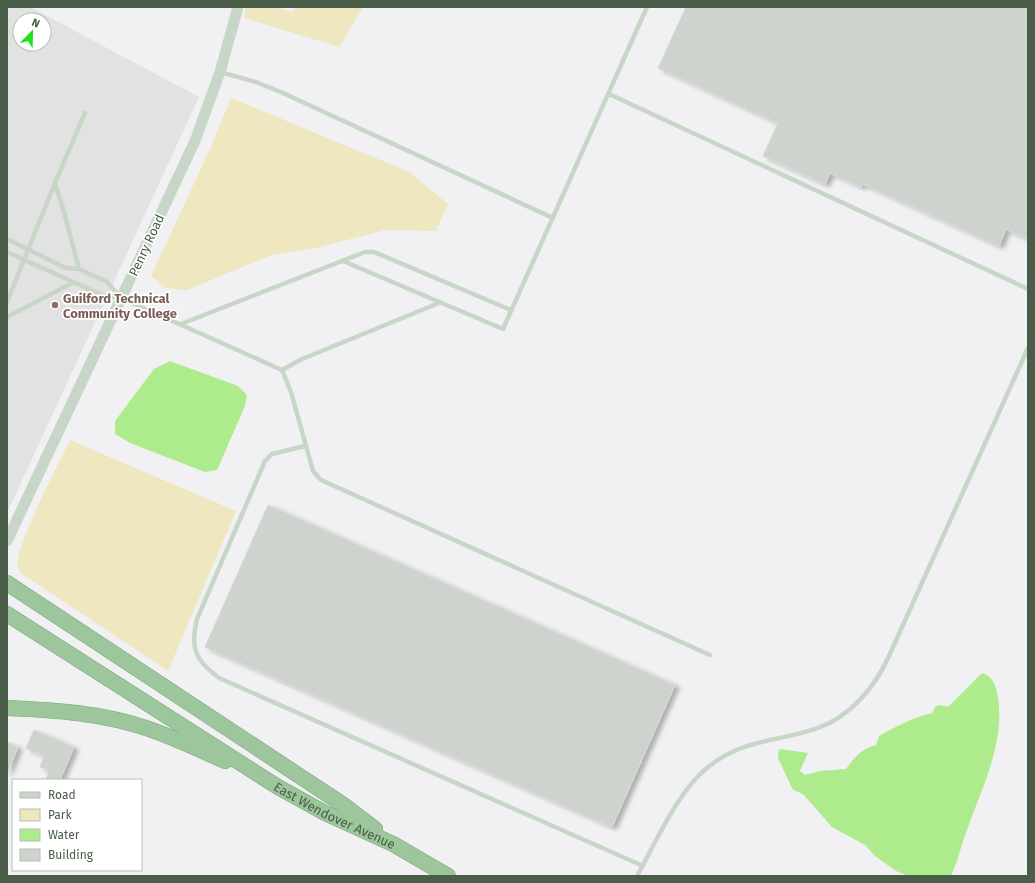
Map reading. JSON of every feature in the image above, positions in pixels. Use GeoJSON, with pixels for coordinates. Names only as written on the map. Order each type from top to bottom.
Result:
{"type":"FeatureCollection","features":[{"type":"Feature","properties":{"kind":"highway","name":"East Wendover Avenue"},"geometry":{"type":"LineString","coordinates":[[7,583],[342,804],[392,844]]}},
{"type":"Feature","properties":{"kind":"highway","name":"East Wendover Avenue"},"geometry":{"type":"LineString","coordinates":[[7,614],[278,787],[325,813],[392,844]]}},
{"type":"Feature","properties":{"kind":"highway"},"geometry":{"type":"LineString","coordinates":[[7,708],[84,713],[148,728],[192,746],[278,787]]}},
{"type":"Feature","properties":{"kind":"highway"},"geometry":{"type":"LineString","coordinates":[[392,844],[448,876]]}},
{"type":"Feature","properties":{"kind":"street","name":"Penry Road"},"geometry":{"type":"LineString","coordinates":[[7,541],[194,142],[220,72],[238,7]]}},
{"type":"Feature","properties":{"kind":"lane"},"geometry":{"type":"LineString","coordinates":[[344,261],[439,303],[503,328],[647,7]]}},
{"type":"Feature","properties":{"kind":"lane"},"geometry":{"type":"LineString","coordinates":[[220,72],[256,82],[283,93],[553,218]]}},
{"type":"Feature","properties":{"kind":"lane"},"geometry":{"type":"LineString","coordinates":[[609,94],[1028,289]]}},
{"type":"Feature","properties":{"kind":"lane"},"geometry":{"type":"LineString","coordinates":[[7,302],[54,183],[86,113]]}},
{"type":"Feature","properties":{"kind":"lane"},"geometry":{"type":"LineString","coordinates":[[54,183],[64,212],[79,269]]}},
{"type":"Feature","properties":{"kind":"lane"},"geometry":{"type":"LineString","coordinates":[[7,239],[66,268],[79,269],[107,282],[121,298]]}},
{"type":"Feature","properties":{"kind":"lane"},"geometry":{"type":"LineString","coordinates":[[7,252],[72,283],[102,295],[121,298],[282,370],[291,392],[313,471],[321,480],[334,488],[710,655]]}},
{"type":"Feature","properties":{"kind":"lane"},"geometry":{"type":"LineString","coordinates":[[181,324],[365,252],[374,252],[511,310]]}},
{"type":"Feature","properties":{"kind":"lane"},"geometry":{"type":"LineString","coordinates":[[7,317],[72,283]]}},
{"type":"Feature","properties":{"kind":"lane"},"geometry":{"type":"LineString","coordinates":[[282,370],[302,359],[439,303]]}},
{"type":"Feature","properties":{"kind":"lane"},"geometry":{"type":"LineString","coordinates":[[637,876],[678,802],[698,775],[732,752],[751,744],[820,727],[848,710],[873,686],[890,656],[1028,348]]}},
{"type":"Feature","properties":{"kind":"lane"},"geometry":{"type":"LineString","coordinates":[[305,446],[272,454],[265,461],[197,619],[194,631],[194,644],[198,658],[204,667],[219,678],[643,866]]}},
{"type":"Feature","properties":{"kind":"shaded area","name":"Guilford Technical Community College"},"geometry":{"type":"Polygon","coordinates":[[[7,7],[30,7],[39,12],[12,12],[12,52],[52,52],[52,19],[199,97],[7,513],[7,7]]]}},
{"type":"Feature","properties":{"kind":"green space"},"geometry":{"type":"Polygon","coordinates":[[[246,7],[276,7],[292,12],[297,7],[363,7],[339,47],[244,18],[246,7]]]}},
{"type":"Feature","properties":{"kind":"green space"},"geometry":{"type":"Polygon","coordinates":[[[231,98],[409,172],[448,204],[436,231],[385,230],[316,248],[272,255],[187,290],[165,288],[151,276],[210,149],[231,98]]]}},
{"type":"Feature","properties":{"kind":"green space"},"geometry":{"type":"Polygon","coordinates":[[[70,440],[236,511],[168,671],[22,574],[18,568],[19,556],[30,524],[70,440]]]}},
{"type":"Feature","properties":{"kind":"water"},"geometry":{"type":"Polygon","coordinates":[[[170,361],[238,386],[247,395],[245,406],[217,470],[205,472],[130,443],[115,434],[115,421],[154,369],[170,361]]]}},
{"type":"Feature","properties":{"kind":"water"},"geometry":{"type":"Polygon","coordinates":[[[983,673],[990,677],[996,689],[999,714],[998,732],[991,765],[951,876],[908,876],[896,871],[875,856],[865,845],[832,827],[803,794],[793,790],[778,758],[780,749],[808,753],[800,771],[805,775],[820,771],[846,769],[855,757],[862,751],[876,745],[879,736],[912,719],[933,713],[934,708],[939,705],[948,707],[983,673]]]}},
{"type":"Feature","properties":{"kind":"building"},"geometry":{"type":"Polygon","coordinates":[[[686,7],[1028,7],[1028,239],[1006,229],[999,246],[863,184],[861,187],[830,173],[825,184],[763,156],[778,123],[658,68],[686,7]]]}},
{"type":"Feature","properties":{"kind":"building"},"geometry":{"type":"Polygon","coordinates":[[[268,505],[675,685],[612,827],[205,647],[268,505]]]}},
{"type":"Feature","properties":{"kind":"building"},"geometry":{"type":"Polygon","coordinates":[[[34,730],[74,747],[60,779],[46,779],[49,771],[40,767],[44,756],[26,748],[34,730]]]}},
{"type":"Feature","properties":{"kind":"building"},"geometry":{"type":"Polygon","coordinates":[[[7,742],[18,747],[7,774],[7,742]]]}},
{"type":"Feature","properties":{"kind":"place","name":"Guilford Technical Community College"},"geometry":{"type":"Point","coordinates":[55,305]}}]}
